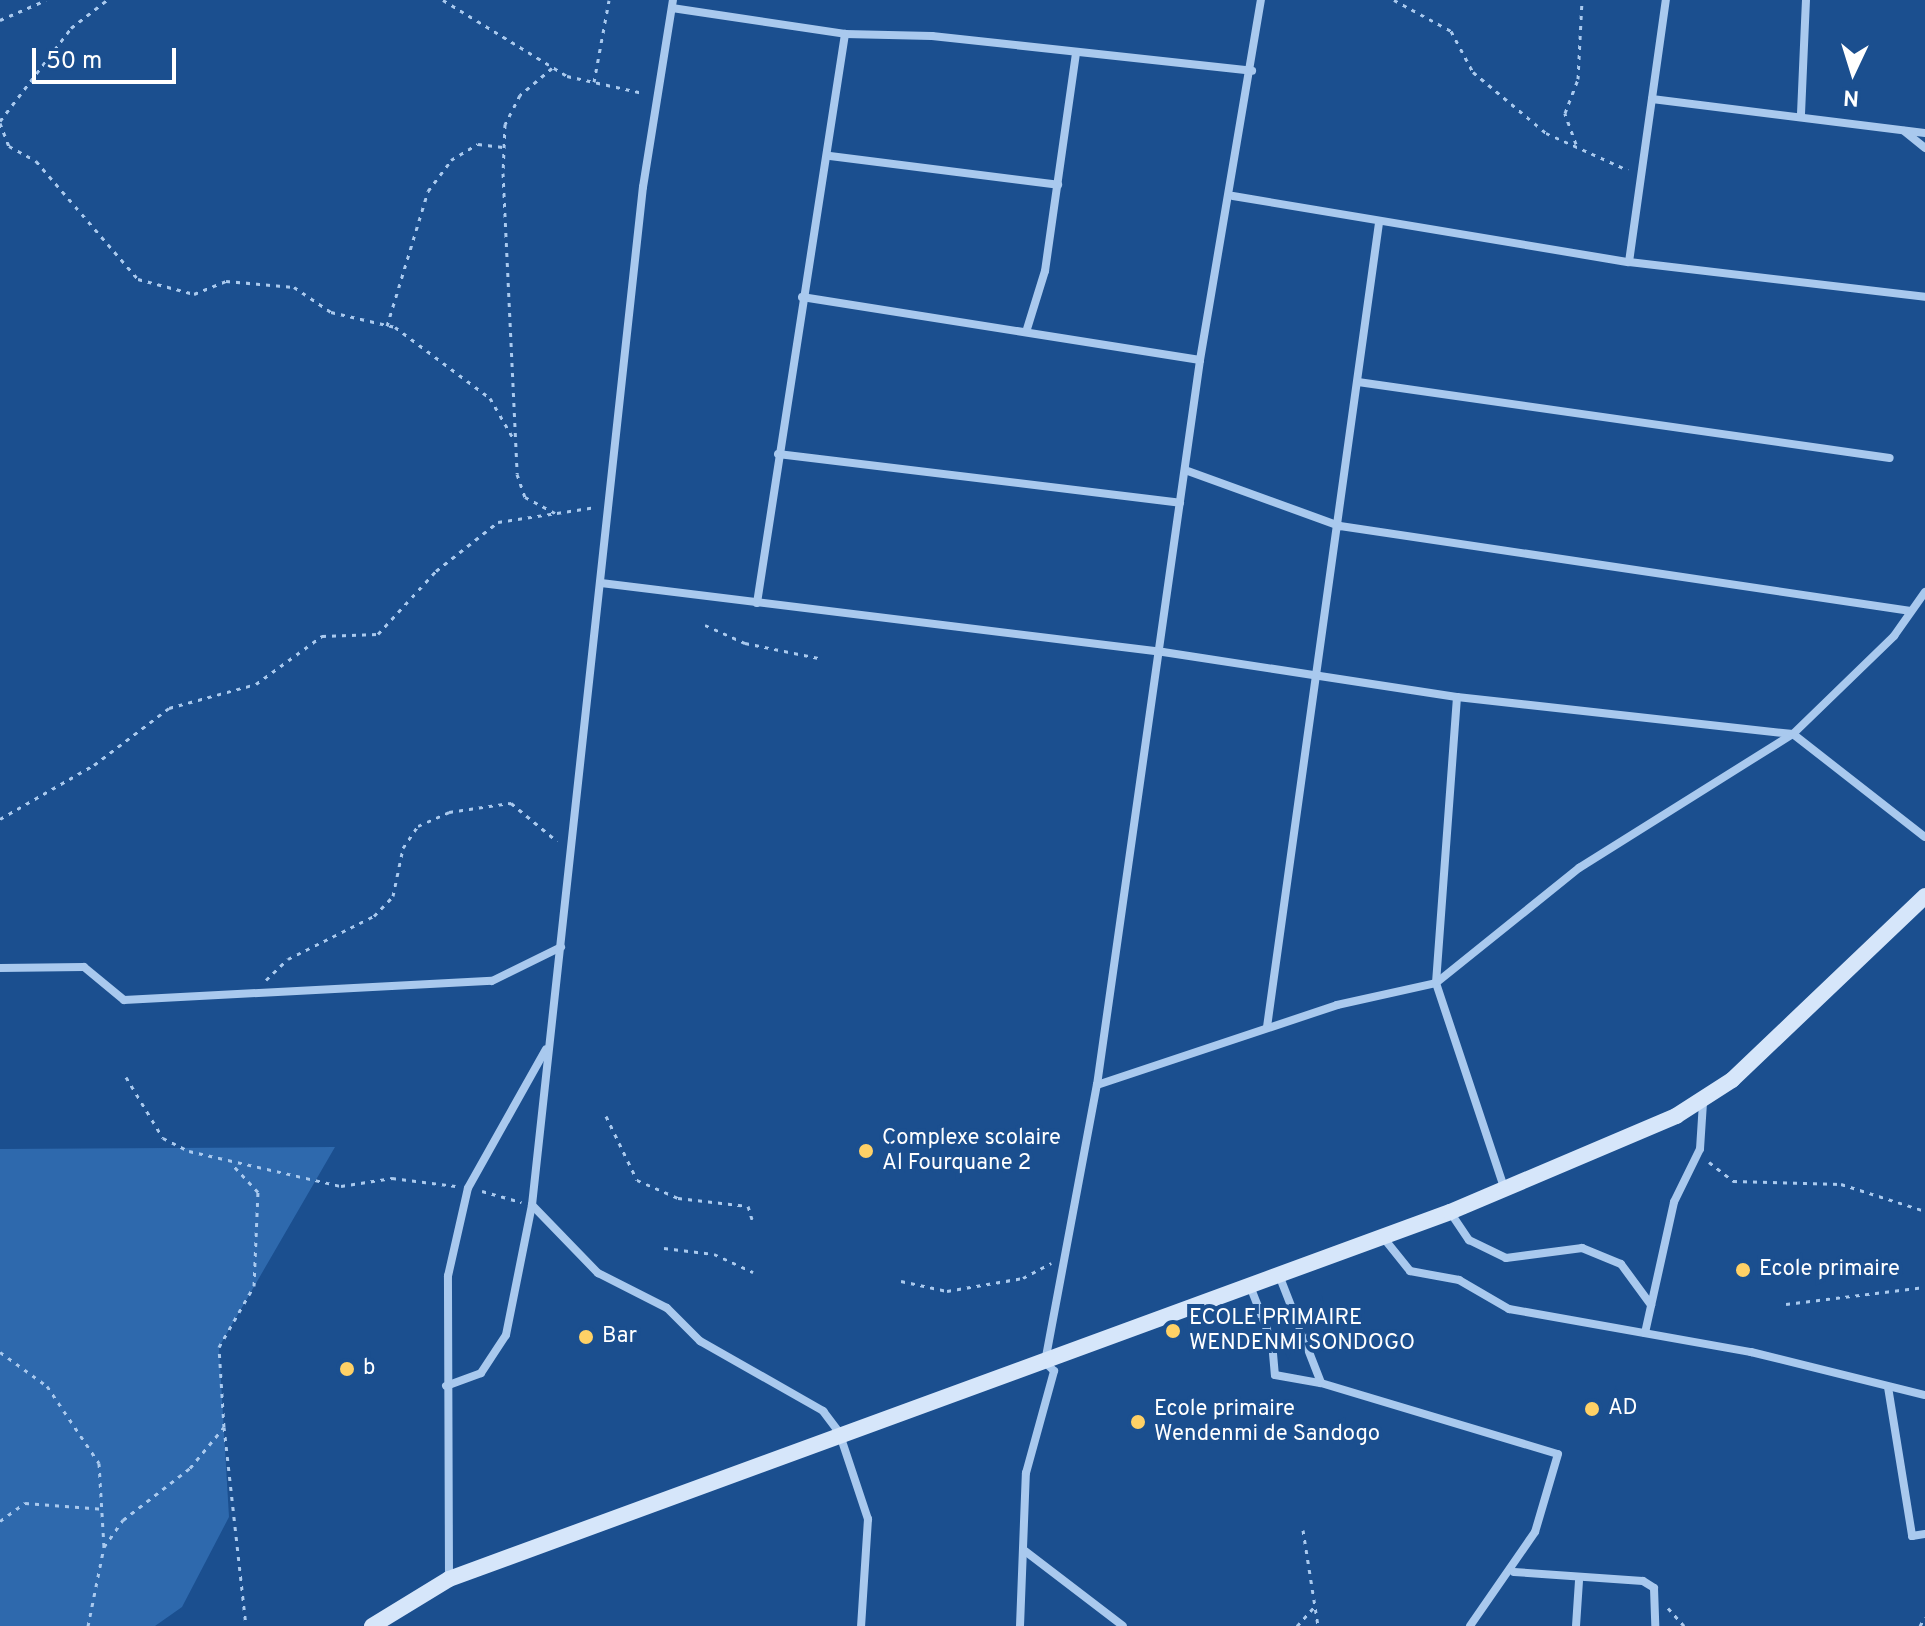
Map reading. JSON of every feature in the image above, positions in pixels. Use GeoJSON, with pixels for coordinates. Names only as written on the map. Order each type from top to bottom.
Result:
{"type":"FeatureCollection","features":[{"type":"Feature","properties":{"kind":"street"},"geometry":{"type":"LineString","coordinates":[[1045,1362],[1097,1085],[1163,652],[1200,360],[1233,196],[1261,0]]}},
{"type":"Feature","properties":{"kind":"street"},"geometry":{"type":"LineString","coordinates":[[1629,262],[1666,0]]}},
{"type":"Feature","properties":{"kind":"street"},"geometry":{"type":"LineString","coordinates":[[1801,114],[1806,0]]}},
{"type":"Feature","properties":{"kind":"street"},"geometry":{"type":"LineString","coordinates":[[446,1386],[481,1373],[506,1335],[532,1205],[643,187],[661,100],[672,4],[845,34],[1076,52],[1252,71]]}},
{"type":"Feature","properties":{"kind":"street"},"geometry":{"type":"LineString","coordinates":[[757,603],[802,297],[830,156],[845,34]]}},
{"type":"Feature","properties":{"kind":"street"},"geometry":{"type":"LineString","coordinates":[[1027,329],[1058,185],[1076,52]]}},
{"type":"Feature","properties":{"kind":"street"},"geometry":{"type":"LineString","coordinates":[[1652,99],[1801,114],[1925,133]]}},
{"type":"Feature","properties":{"kind":"street"},"geometry":{"type":"LineString","coordinates":[[1902,129],[1925,148]]}},
{"type":"Feature","properties":{"kind":"street"},"geometry":{"type":"LineString","coordinates":[[830,156],[1058,185]]}},
{"type":"Feature","properties":{"kind":"street"},"geometry":{"type":"LineString","coordinates":[[1233,196],[1379,223],[1629,262],[1925,297]]}},
{"type":"Feature","properties":{"kind":"street"},"geometry":{"type":"LineString","coordinates":[[1267,1027],[1340,526],[1379,223]]}},
{"type":"Feature","properties":{"kind":"street"},"geometry":{"type":"LineString","coordinates":[[802,297],[1027,329],[1200,360]]}},
{"type":"Feature","properties":{"kind":"street"},"geometry":{"type":"LineString","coordinates":[[1358,382],[1890,458]]}},
{"type":"Feature","properties":{"kind":"street"},"geometry":{"type":"LineString","coordinates":[[778,454],[1180,503]]}},
{"type":"Feature","properties":{"kind":"street"},"geometry":{"type":"LineString","coordinates":[[1185,470],[1340,526],[1911,611]]}},
{"type":"Feature","properties":{"kind":"street"},"geometry":{"type":"LineString","coordinates":[[601,583],[1163,652],[1318,673],[1457,697],[1793,734],[1925,837]]}},
{"type":"Feature","properties":{"kind":"street"},"geometry":{"type":"LineString","coordinates":[[1097,1085],[1267,1027],[1436,983],[1579,868],[1793,734],[1911,611],[1925,592]]}},
{"type":"Feature","properties":{"kind":"street"},"geometry":{"type":"LineString","coordinates":[[1457,697],[1436,983],[1505,1191]]}},
{"type":"Feature","properties":{"kind":"street"},"geometry":{"type":"LineString","coordinates":[[372,1626],[449,1579],[839,1432],[1045,1362],[1450,1212],[1505,1191],[1703,1102],[1823,998],[1925,896]]}},
{"type":"Feature","properties":{"kind":"street"},"geometry":{"type":"LineString","coordinates":[[0,968],[84,967],[124,1000],[492,981],[561,947]]}},
{"type":"Feature","properties":{"kind":"street"},"geometry":{"type":"LineString","coordinates":[[449,1579],[448,1276],[468,1188],[548,1045]]}},
{"type":"Feature","properties":{"kind":"street"},"geometry":{"type":"LineString","coordinates":[[1645,1333],[1674,1202],[1694,1162],[1703,1102]]}},
{"type":"Feature","properties":{"kind":"street"},"geometry":{"type":"LineString","coordinates":[[532,1205],[598,1273],[667,1308],[700,1341],[823,1411],[839,1432],[868,1519],[861,1626]]}},
{"type":"Feature","properties":{"kind":"street"},"geometry":{"type":"LineString","coordinates":[[1450,1212],[1469,1240],[1506,1258],[1582,1248],[1621,1264],[1651,1305]]}},
{"type":"Feature","properties":{"kind":"street"},"geometry":{"type":"LineString","coordinates":[[1382,1236],[1410,1271],[1459,1280],[1509,1309],[1645,1333],[1925,1395]]}},
{"type":"Feature","properties":{"kind":"street"},"geometry":{"type":"LineString","coordinates":[[1279,1274],[1321,1383]]}},
{"type":"Feature","properties":{"kind":"street"},"geometry":{"type":"LineString","coordinates":[[1250,1286],[1272,1342],[1275,1375],[1321,1383],[1558,1454],[1535,1532],[1514,1572],[1470,1626]]}},
{"type":"Feature","properties":{"kind":"street"},"geometry":{"type":"LineString","coordinates":[[1020,1626],[1026,1473],[1054,1371],[1045,1362]]}},
{"type":"Feature","properties":{"kind":"street"},"geometry":{"type":"LineString","coordinates":[[1888,1387],[1912,1536],[1925,1534]]}},
{"type":"Feature","properties":{"kind":"street"},"geometry":{"type":"LineString","coordinates":[[1025,1551],[1123,1626]]}},
{"type":"Feature","properties":{"kind":"street"},"geometry":{"type":"LineString","coordinates":[[1514,1572],[1579,1581],[1643,1581],[1654,1588],[1655,1626]]}},
{"type":"Feature","properties":{"kind":"street"},"geometry":{"type":"LineString","coordinates":[[1576,1626],[1579,1581]]}},
{"type":"Feature","properties":{"kind":"street"},"geometry":{"type":"LineString","coordinates":[[399,1626],[402,1608]]}},
{"type":"Feature","properties":{"kind":"path"},"geometry":{"type":"LineString","coordinates":[[0,20],[46,0]]}},
{"type":"Feature","properties":{"kind":"path"},"geometry":{"type":"LineString","coordinates":[[107,0],[71,28],[0,122],[9,146],[36,161],[138,279],[194,294],[226,281],[282,285],[331,312],[387,326],[490,398],[513,438]]}},
{"type":"Feature","properties":{"kind":"path"},"geometry":{"type":"LineString","coordinates":[[443,0],[552,68],[661,100]]}},
{"type":"Feature","properties":{"kind":"path"},"geometry":{"type":"LineString","coordinates":[[594,82],[609,0]]}},
{"type":"Feature","properties":{"kind":"path"},"geometry":{"type":"LineString","coordinates":[[1394,0],[1433,15],[1451,31],[1473,72],[1509,106],[1577,146],[1642,178]]}},
{"type":"Feature","properties":{"kind":"path"},"geometry":{"type":"LineString","coordinates":[[1577,146],[1565,113],[1578,79],[1582,0]]}},
{"type":"Feature","properties":{"kind":"path"},"geometry":{"type":"LineString","coordinates":[[552,68],[520,95],[505,124],[504,147],[513,438],[525,497],[555,513]]}},
{"type":"Feature","properties":{"kind":"path"},"geometry":{"type":"LineString","coordinates":[[387,326],[428,191],[451,160],[478,144],[504,147]]}},
{"type":"Feature","properties":{"kind":"path"},"geometry":{"type":"LineString","coordinates":[[0,819],[94,765],[169,708],[256,684],[322,636],[378,634],[478,536],[498,522],[609,508]]}},
{"type":"Feature","properties":{"kind":"path"},"geometry":{"type":"LineString","coordinates":[[705,625],[745,643],[818,658]]}},
{"type":"Feature","properties":{"kind":"path"},"geometry":{"type":"LineString","coordinates":[[258,993],[288,959],[374,916],[393,896],[403,848],[418,826],[438,816],[511,803],[569,855]]}},
{"type":"Feature","properties":{"kind":"path"},"geometry":{"type":"LineString","coordinates":[[126,1077],[163,1138],[233,1165],[341,1186],[392,1178],[468,1188],[532,1205]]}},
{"type":"Feature","properties":{"kind":"path"},"geometry":{"type":"LineString","coordinates":[[606,1116],[637,1180],[678,1198],[748,1206],[752,1219]]}},
{"type":"Feature","properties":{"kind":"path"},"geometry":{"type":"LineString","coordinates":[[1694,1162],[1710,1162],[1733,1181],[1841,1184],[1925,1211]]}},
{"type":"Feature","properties":{"kind":"path"},"geometry":{"type":"LineString","coordinates":[[233,1165],[258,1192],[254,1286],[219,1347],[224,1427],[246,1626]]}},
{"type":"Feature","properties":{"kind":"path"},"geometry":{"type":"LineString","coordinates":[[664,1248],[714,1254],[753,1272]]}},
{"type":"Feature","properties":{"kind":"path"},"geometry":{"type":"LineString","coordinates":[[901,1281],[947,1291],[974,1287],[1023,1278],[1065,1255]]}},
{"type":"Feature","properties":{"kind":"path"},"geometry":{"type":"LineString","coordinates":[[1786,1304],[1925,1287]]}},
{"type":"Feature","properties":{"kind":"path"},"geometry":{"type":"LineString","coordinates":[[0,1352],[47,1386],[74,1417],[99,1463],[105,1509],[104,1547],[88,1626]]}},
{"type":"Feature","properties":{"kind":"path"},"geometry":{"type":"LineString","coordinates":[[104,1547],[123,1520],[190,1468],[224,1427]]}},
{"type":"Feature","properties":{"kind":"path"},"geometry":{"type":"LineString","coordinates":[[0,1521],[25,1503],[105,1509]]}},
{"type":"Feature","properties":{"kind":"path"},"geometry":{"type":"LineString","coordinates":[[1303,1530],[1318,1626]]}},
{"type":"Feature","properties":{"kind":"path"},"geometry":{"type":"LineString","coordinates":[[1297,1626],[1316,1605]]}},
{"type":"Feature","properties":{"kind":"path"},"geometry":{"type":"LineString","coordinates":[[1920,1626],[1925,1617]]}},
{"type":"Feature","properties":{"kind":"shaded area"},"geometry":{"type":"Polygon","coordinates":[[[335,1147],[219,1347],[229,1517],[182,1607],[155,1626],[0,1626],[0,1149],[335,1147]]]}},
{"type":"Feature","properties":{"kind":"place","name":"Complexe scolaire Al Fourquane 2"},"geometry":{"type":"Point","coordinates":[866,1151]}},
{"type":"Feature","properties":{"kind":"place","name":"Ecole primaire"},"geometry":{"type":"Point","coordinates":[1743,1270]}},
{"type":"Feature","properties":{"kind":"place","name":"ECOLE PRIMAIRE WENDENMI SONDOGO"},"geometry":{"type":"Point","coordinates":[1173,1331]}},
{"type":"Feature","properties":{"kind":"place","name":"Bar"},"geometry":{"type":"Point","coordinates":[586,1337]}},
{"type":"Feature","properties":{"kind":"place","name":"b"},"geometry":{"type":"Point","coordinates":[347,1369]}},
{"type":"Feature","properties":{"kind":"place","name":"AD"},"geometry":{"type":"Point","coordinates":[1592,1409]}},
{"type":"Feature","properties":{"kind":"place","name":"Ecole primaire Wendenmi de Sandogo"},"geometry":{"type":"Point","coordinates":[1138,1422]}}]}
